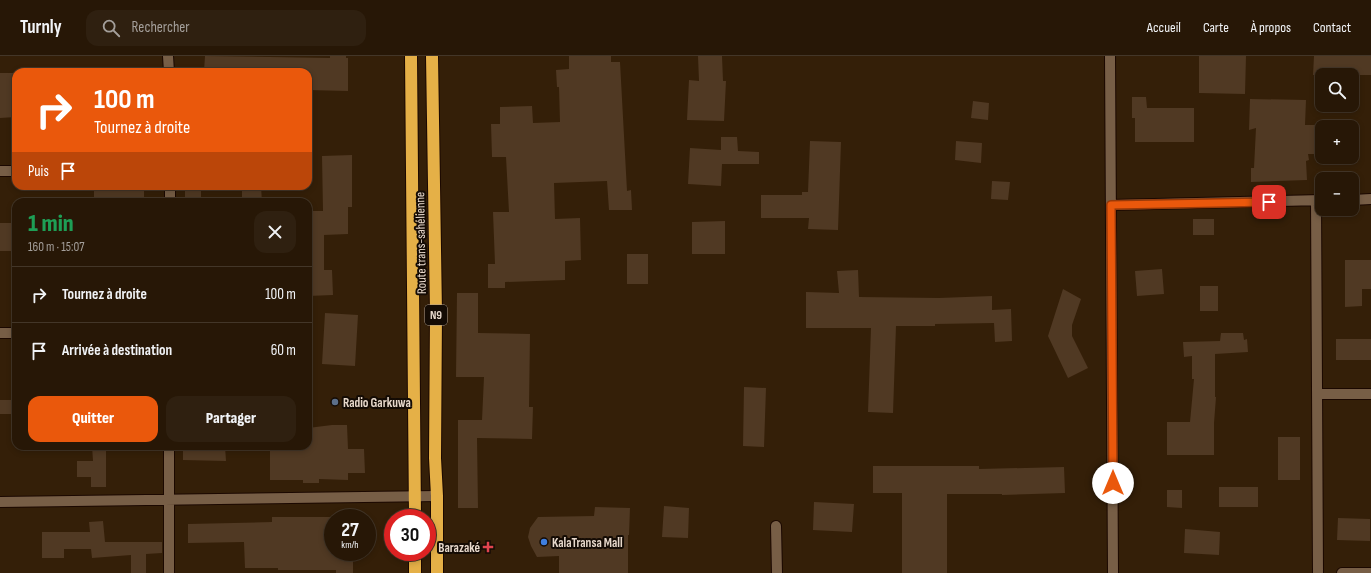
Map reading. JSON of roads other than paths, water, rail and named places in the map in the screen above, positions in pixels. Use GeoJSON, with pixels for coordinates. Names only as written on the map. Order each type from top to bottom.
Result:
{"type":"FeatureCollection","features":[{"type":"Feature","properties":{"kind":"highway","name":"Route trans-sahélienne"},"geometry":{"type":"LineString","coordinates":[[411,56],[415,509]]}},
{"type":"Feature","properties":{"kind":"highway","name":"Route trans-sahélienne"},"geometry":{"type":"LineString","coordinates":[[432,56],[436,313],[435,458],[437,496],[437,573]]}},
{"type":"Feature","properties":{"kind":"highway"},"geometry":{"type":"LineString","coordinates":[[415,561],[415,573]]}},
{"type":"Feature","properties":{"kind":"street"},"geometry":{"type":"LineString","coordinates":[[168,56],[168,68]]}},
{"type":"Feature","properties":{"kind":"street"},"geometry":{"type":"LineString","coordinates":[[1110,56],[1113,573]]}},
{"type":"Feature","properties":{"kind":"street"},"geometry":{"type":"LineString","coordinates":[[0,171],[12,171]]}},
{"type":"Feature","properties":{"kind":"street"},"geometry":{"type":"LineString","coordinates":[[1359,200],[1371,199]]}},
{"type":"Feature","properties":{"kind":"street"},"geometry":{"type":"LineString","coordinates":[[1111,205],[1315,200]]}},
{"type":"Feature","properties":{"kind":"street"},"geometry":{"type":"LineString","coordinates":[[1318,573],[1317,394],[1319,216]]}},
{"type":"Feature","properties":{"kind":"street"},"geometry":{"type":"LineString","coordinates":[[0,333],[12,333]]}},
{"type":"Feature","properties":{"kind":"street"},"geometry":{"type":"LineString","coordinates":[[1317,394],[1371,394]]}},
{"type":"Feature","properties":{"kind":"street"},"geometry":{"type":"LineString","coordinates":[[168,573],[169,450]]}},
{"type":"Feature","properties":{"kind":"street"},"geometry":{"type":"LineString","coordinates":[[0,502],[437,496]]}},
{"type":"Feature","properties":{"kind":"street"},"geometry":{"type":"LineString","coordinates":[[776,526],[777,573]]}},
{"type":"Feature","properties":{"kind":"street"},"geometry":{"type":"LineString","coordinates":[[1342,573],[1371,573]]}},
{"type":"Feature","properties":{"kind":"place","name":"Radio Garkuwa"},"geometry":{"type":"Point","coordinates":[335,402]}},
{"type":"Feature","properties":{"kind":"place","name":"KalaTransa Mall"},"geometry":{"type":"Point","coordinates":[544,542]}},
{"type":"Feature","properties":{"kind":"place","name":"Barazaké"},"geometry":{"type":"Point","coordinates":[488,547]}}]}
